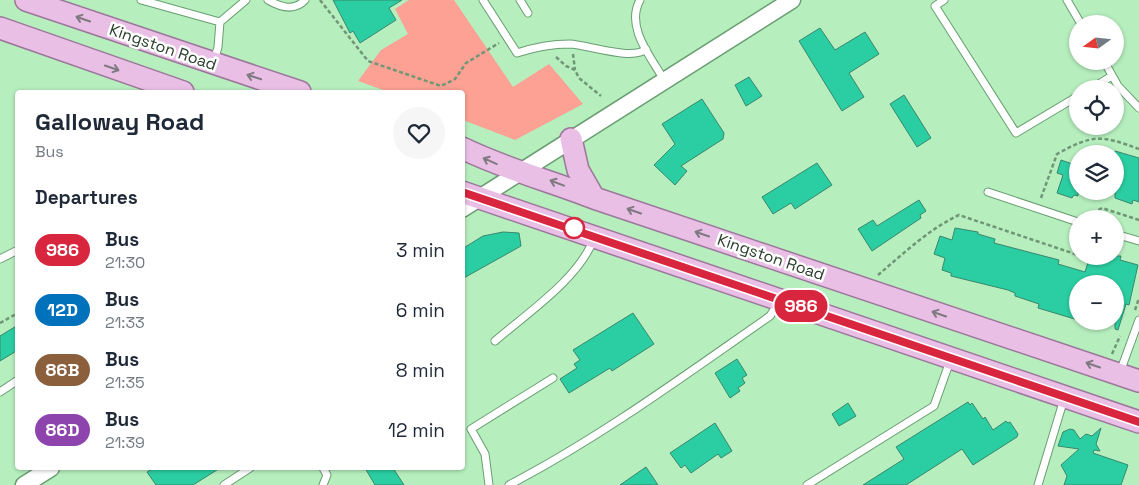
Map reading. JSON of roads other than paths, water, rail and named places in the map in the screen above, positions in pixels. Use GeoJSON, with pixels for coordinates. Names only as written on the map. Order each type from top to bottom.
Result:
{"type":"FeatureCollection","features":[{"type":"Feature","properties":{"kind":"main road","name":"Kingston Road"},"geometry":{"type":"LineString","coordinates":[[26,0],[294,90]]}},
{"type":"Feature","properties":{"kind":"main road"},"geometry":{"type":"LineString","coordinates":[[0,28],[177,90]]}},
{"type":"Feature","properties":{"kind":"main road"},"geometry":{"type":"LineString","coordinates":[[571,139],[578,170],[594,198]]}},
{"type":"Feature","properties":{"kind":"main road","name":"Kingston Road"},"geometry":{"type":"LineString","coordinates":[[465,150],[492,163],[518,172],[548,180],[594,198],[1139,381]]}},
{"type":"Feature","properties":{"kind":"main road"},"geometry":{"type":"LineString","coordinates":[[471,194],[1139,422]]}},
{"type":"Feature","properties":{"kind":"street"},"geometry":{"type":"LineString","coordinates":[[471,194],[518,172],[792,0]]}},
{"type":"Feature","properties":{"kind":"street"},"geometry":{"type":"LineString","coordinates":[[24,485],[48,470]]}},
{"type":"Feature","properties":{"kind":"lane"},"geometry":{"type":"LineString","coordinates":[[213,64],[218,47],[220,22],[246,0]]}},
{"type":"Feature","properties":{"kind":"lane"},"geometry":{"type":"LineString","coordinates":[[268,0],[287,8],[295,7],[305,0]]}},
{"type":"Feature","properties":{"kind":"lane"},"geometry":{"type":"LineString","coordinates":[[483,0],[517,53],[542,45],[572,44],[628,53],[640,52],[646,49]]}},
{"type":"Feature","properties":{"kind":"lane"},"geometry":{"type":"LineString","coordinates":[[520,0],[528,13]]}},
{"type":"Feature","properties":{"kind":"lane"},"geometry":{"type":"LineString","coordinates":[[640,0],[635,8],[639,36],[664,80]]}},
{"type":"Feature","properties":{"kind":"lane"},"geometry":{"type":"LineString","coordinates":[[944,0],[935,6],[1016,133],[1069,101]]}},
{"type":"Feature","properties":{"kind":"lane"},"geometry":{"type":"LineString","coordinates":[[1067,0],[1076,15]]}},
{"type":"Feature","properties":{"kind":"lane"},"geometry":{"type":"LineString","coordinates":[[145,1],[220,22]]}},
{"type":"Feature","properties":{"kind":"lane"},"geometry":{"type":"LineString","coordinates":[[1109,70],[1118,86],[1139,108]]}},
{"type":"Feature","properties":{"kind":"lane"},"geometry":{"type":"LineString","coordinates":[[1105,80],[1112,76]]}},
{"type":"Feature","properties":{"kind":"lane"},"geometry":{"type":"LineString","coordinates":[[988,192],[1069,219]]}},
{"type":"Feature","properties":{"kind":"lane"},"geometry":{"type":"LineString","coordinates":[[495,341],[557,286],[588,255],[594,235]]}},
{"type":"Feature","properties":{"kind":"lane"},"geometry":{"type":"LineString","coordinates":[[1124,237],[1139,241]]}},
{"type":"Feature","properties":{"kind":"lane"},"geometry":{"type":"LineString","coordinates":[[0,259],[15,252]]}},
{"type":"Feature","properties":{"kind":"lane"},"geometry":{"type":"LineString","coordinates":[[509,485],[540,469],[668,387],[770,316],[781,299]]}},
{"type":"Feature","properties":{"kind":"lane"},"geometry":{"type":"LineString","coordinates":[[1119,374],[1139,320]]}},
{"type":"Feature","properties":{"kind":"lane"},"geometry":{"type":"LineString","coordinates":[[807,485],[934,406],[952,358]]}},
{"type":"Feature","properties":{"kind":"lane"},"geometry":{"type":"LineString","coordinates":[[489,485],[485,454],[471,429],[553,378]]}},
{"type":"Feature","properties":{"kind":"lane"},"geometry":{"type":"LineString","coordinates":[[0,392],[15,382]]}},
{"type":"Feature","properties":{"kind":"lane"},"geometry":{"type":"LineString","coordinates":[[1038,485],[1064,396]]}},
{"type":"Feature","properties":{"kind":"lane"},"geometry":{"type":"LineString","coordinates":[[224,485],[247,470]]}},
{"type":"Feature","properties":{"kind":"lane"},"geometry":{"type":"LineString","coordinates":[[323,485],[326,475],[324,470]]}}]}
